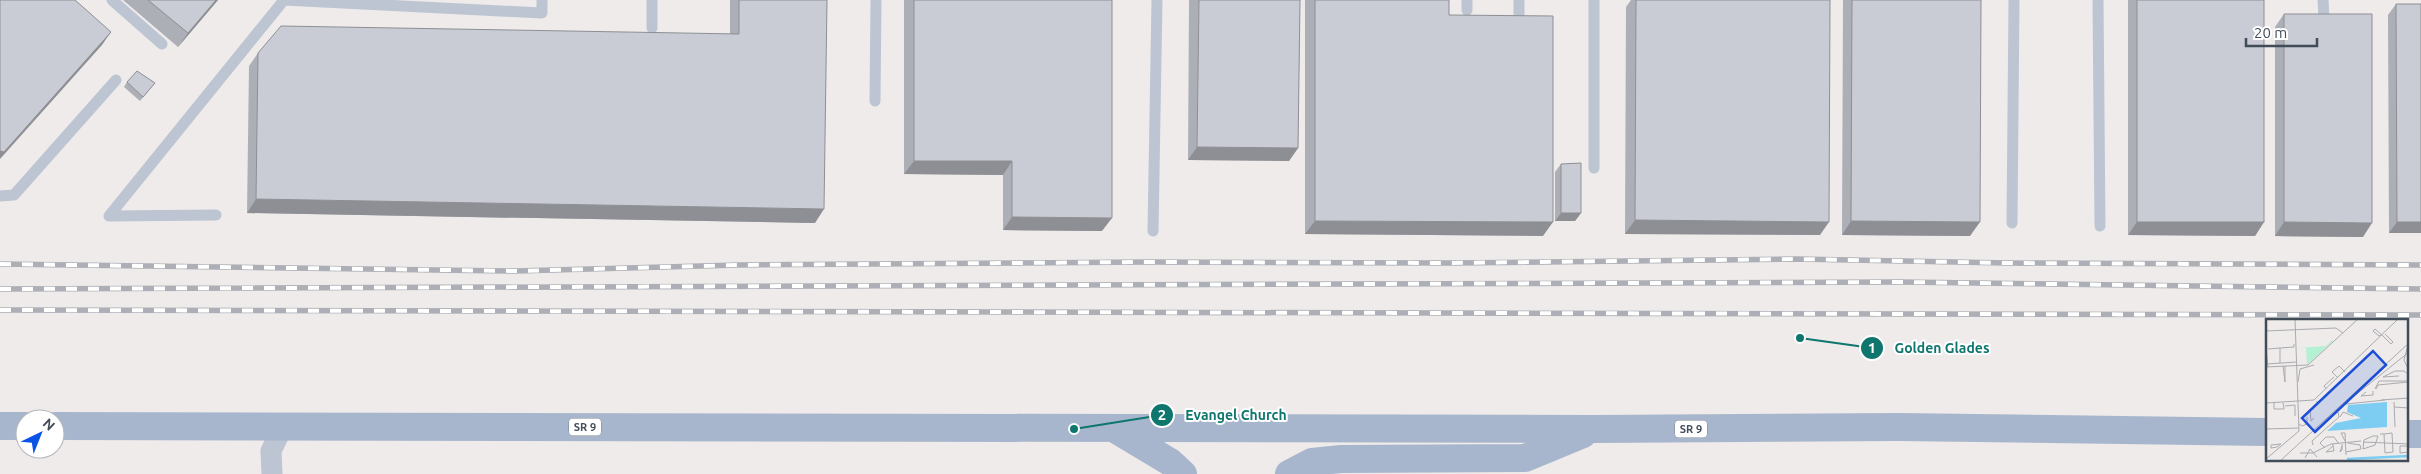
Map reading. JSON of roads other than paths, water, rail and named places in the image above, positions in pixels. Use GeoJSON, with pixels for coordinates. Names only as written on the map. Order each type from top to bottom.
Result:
{"type":"FeatureCollection","features":[{"type":"Feature","properties":{"kind":"main road"},"geometry":{"type":"LineString","coordinates":[[0,426],[15,426]]}},
{"type":"Feature","properties":{"kind":"main road","name":"SR 9"},"geometry":{"type":"LineString","coordinates":[[65,426],[1115,429],[1898,427],[2266,432]]}},
{"type":"Feature","properties":{"kind":"main road"},"geometry":{"type":"LineString","coordinates":[[1115,429],[1170,462],[1184,474]]}},
{"type":"Feature","properties":{"kind":"main road"},"geometry":{"type":"LineString","coordinates":[[1289,474],[1312,462],[1341,459],[1525,458],[1593,429]]}},
{"type":"Feature","properties":{"kind":"main road"},"geometry":{"type":"LineString","coordinates":[[2408,434],[2421,434]]}},
{"type":"Feature","properties":{"kind":"street"},"geometry":{"type":"LineString","coordinates":[[272,474],[271,451],[282,426]]}},
{"type":"Feature","properties":{"kind":"lane"},"geometry":{"type":"LineString","coordinates":[[112,0],[162,44]]}},
{"type":"Feature","properties":{"kind":"lane"},"geometry":{"type":"LineString","coordinates":[[216,215],[109,216],[284,0],[462,4],[542,13],[542,0]]}},
{"type":"Feature","properties":{"kind":"lane"},"geometry":{"type":"LineString","coordinates":[[652,0],[652,28]]}},
{"type":"Feature","properties":{"kind":"lane"},"geometry":{"type":"LineString","coordinates":[[875,101],[876,0]]}},
{"type":"Feature","properties":{"kind":"lane"},"geometry":{"type":"LineString","coordinates":[[1154,231],[1157,0]]}},
{"type":"Feature","properties":{"kind":"lane"},"geometry":{"type":"LineString","coordinates":[[1519,0],[1519,16]]}},
{"type":"Feature","properties":{"kind":"lane"},"geometry":{"type":"LineString","coordinates":[[1594,0],[1594,168]]}},
{"type":"Feature","properties":{"kind":"lane"},"geometry":{"type":"LineString","coordinates":[[2012,223],[2014,0]]}},
{"type":"Feature","properties":{"kind":"lane"},"geometry":{"type":"LineString","coordinates":[[2098,0],[2100,226]]}},
{"type":"Feature","properties":{"kind":"lane"},"geometry":{"type":"LineString","coordinates":[[2323,0],[2324,18]]}},
{"type":"Feature","properties":{"kind":"lane"},"geometry":{"type":"LineString","coordinates":[[0,196],[14,195],[116,80]]}},
{"type":"Feature","properties":{"kind":"railway"},"geometry":{"type":"LineString","coordinates":[[0,264],[516,271],[738,265],[1150,262],[1452,263],[1797,259],[2007,263],[2421,265]]}},
{"type":"Feature","properties":{"kind":"railway"},"geometry":{"type":"LineString","coordinates":[[0,289],[1900,282],[2421,289]]}},
{"type":"Feature","properties":{"kind":"railway"},"geometry":{"type":"LineString","coordinates":[[0,310],[2421,315]]}},
{"type":"Feature","properties":{"kind":"place","name":"Golden Glades"},"geometry":{"type":"Point","coordinates":[1800,338]}},
{"type":"Feature","properties":{"kind":"place","name":"Evangel Church"},"geometry":{"type":"Point","coordinates":[1074,429]}}]}
